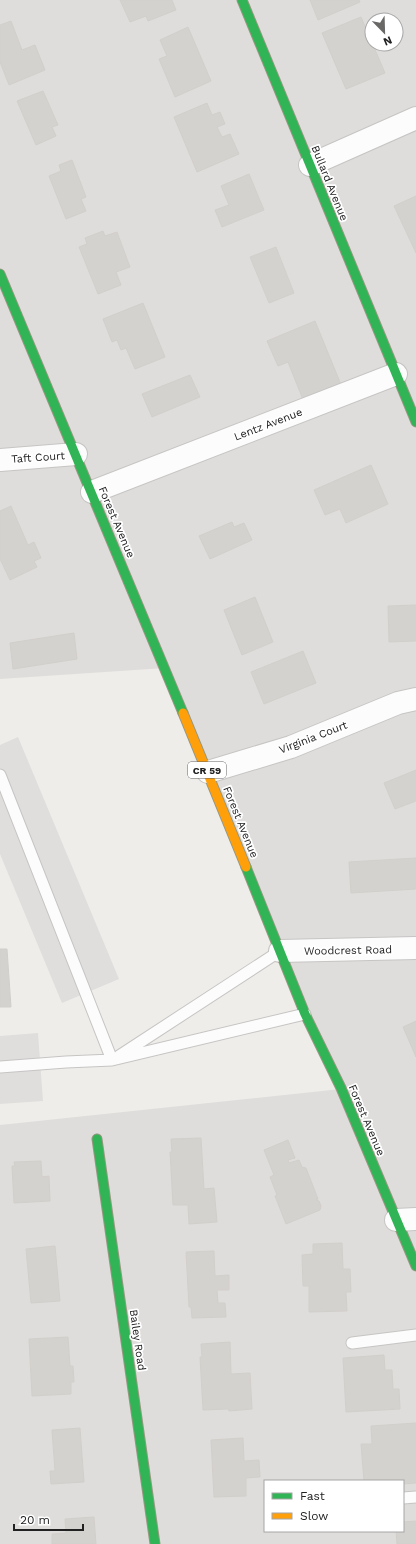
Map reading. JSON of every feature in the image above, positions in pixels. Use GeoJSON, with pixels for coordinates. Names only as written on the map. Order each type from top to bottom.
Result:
{"type":"FeatureCollection","features":[{"type":"Feature","properties":{"kind":"main road","name":"Bullard Avenue"},"geometry":{"type":"LineString","coordinates":[[242,0],[396,374]]}},
{"type":"Feature","properties":{"kind":"main road","name":"Forest Avenue"},"geometry":{"type":"LineString","coordinates":[[0,274],[208,772],[305,1014],[406,1219],[416,1266]]}},
{"type":"Feature","properties":{"kind":"main road"},"geometry":{"type":"LineString","coordinates":[[396,374],[416,422]]}},
{"type":"Feature","properties":{"kind":"main road","name":"Bailey Road"},"geometry":{"type":"LineString","coordinates":[[97,1139],[155,1544]]}},
{"type":"Feature","properties":{"kind":"street"},"geometry":{"type":"LineString","coordinates":[[310,165],[416,118]]}},
{"type":"Feature","properties":{"kind":"street","name":"Lentz Avenue"},"geometry":{"type":"LineString","coordinates":[[92,492],[396,374]]}},
{"type":"Feature","properties":{"kind":"street","name":"Taft Court"},"geometry":{"type":"LineString","coordinates":[[0,460],[76,454]]}},
{"type":"Feature","properties":{"kind":"street","name":"Virginia Court"},"geometry":{"type":"LineString","coordinates":[[208,772],[291,747],[398,703],[416,699]]}},
{"type":"Feature","properties":{"kind":"street","name":"Woodcrest Road"},"geometry":{"type":"LineString","coordinates":[[280,951],[416,948]]}},
{"type":"Feature","properties":{"kind":"lane"},"geometry":{"type":"LineString","coordinates":[[0,775],[112,1060]]}},
{"type":"Feature","properties":{"kind":"lane"},"geometry":{"type":"LineString","coordinates":[[112,1060],[280,951]]}},
{"type":"Feature","properties":{"kind":"lane"},"geometry":{"type":"LineString","coordinates":[[0,1067],[112,1060],[305,1014]]}},
{"type":"Feature","properties":{"kind":"lane"},"geometry":{"type":"LineString","coordinates":[[352,1342],[416,1335]]}},
{"type":"Feature","properties":{"kind":"lane"},"geometry":{"type":"LineString","coordinates":[[404,1498],[416,1497]]}},
{"type":"Feature","properties":{"kind":"shaded area"},"geometry":{"type":"Polygon","coordinates":[[[0,0],[416,0],[416,1544],[0,1544],[0,1125],[341,1089],[165,668],[0,679],[0,0]]]}},
{"type":"Feature","properties":{"kind":"shaded area"},"geometry":{"type":"Polygon","coordinates":[[[18,737],[119,979],[62,1003],[0,854],[0,745],[18,737]]]}},
{"type":"Feature","properties":{"kind":"shaded area"},"geometry":{"type":"Polygon","coordinates":[[[38,1033],[43,1101],[0,1104],[0,1036],[38,1033]]]}},
{"type":"Feature","properties":{"kind":"building"},"geometry":{"type":"Polygon","coordinates":[[[120,0],[172,0],[176,10],[148,21],[146,16],[130,22],[120,0]]]}},
{"type":"Feature","properties":{"kind":"building"},"geometry":{"type":"Polygon","coordinates":[[[310,0],[359,0],[360,2],[318,20],[310,0]]]}},
{"type":"Feature","properties":{"kind":"building"},"geometry":{"type":"Polygon","coordinates":[[[361,17],[364,24],[364,52],[376,52],[385,73],[346,89],[322,33],[361,17]]]}},
{"type":"Feature","properties":{"kind":"building"},"geometry":{"type":"Polygon","coordinates":[[[11,21],[22,50],[35,45],[45,70],[9,85],[0,62],[0,25],[11,21]]]}},
{"type":"Feature","properties":{"kind":"building"},"geometry":{"type":"Polygon","coordinates":[[[188,27],[211,81],[175,97],[159,59],[167,56],[160,40],[188,27]]]}},
{"type":"Feature","properties":{"kind":"building"},"geometry":{"type":"Polygon","coordinates":[[[43,91],[58,125],[52,127],[56,136],[36,145],[17,101],[43,91]]]}},
{"type":"Feature","properties":{"kind":"building"},"geometry":{"type":"Polygon","coordinates":[[[207,103],[212,115],[220,112],[225,124],[217,127],[222,137],[230,134],[239,154],[197,172],[174,117],[207,103]]]}},
{"type":"Feature","properties":{"kind":"building"},"geometry":{"type":"Polygon","coordinates":[[[72,160],[86,197],[81,199],[86,211],[66,219],[49,176],[61,171],[59,165],[72,160]]]}},
{"type":"Feature","properties":{"kind":"building"},"geometry":{"type":"Polygon","coordinates":[[[249,174],[264,210],[222,227],[215,210],[229,205],[221,186],[249,174]]]}},
{"type":"Feature","properties":{"kind":"building"},"geometry":{"type":"Polygon","coordinates":[[[416,196],[416,253],[394,206],[416,196]]]}},
{"type":"Feature","properties":{"kind":"building"},"geometry":{"type":"Polygon","coordinates":[[[103,231],[105,236],[117,232],[130,267],[116,272],[121,285],[98,294],[79,247],[87,244],[85,238],[103,231]]]}},
{"type":"Feature","properties":{"kind":"building"},"geometry":{"type":"Polygon","coordinates":[[[276,247],[294,293],[269,303],[250,257],[276,247]]]}},
{"type":"Feature","properties":{"kind":"building"},"geometry":{"type":"Polygon","coordinates":[[[143,303],[165,357],[135,369],[126,348],[121,350],[117,340],[112,342],[103,319],[143,303]]]}},
{"type":"Feature","properties":{"kind":"building"},"geometry":{"type":"Polygon","coordinates":[[[315,321],[344,392],[306,407],[288,362],[278,366],[267,341],[315,321]]]}},
{"type":"Feature","properties":{"kind":"building"},"geometry":{"type":"Polygon","coordinates":[[[190,375],[200,397],[152,417],[142,394],[190,375]]]}},
{"type":"Feature","properties":{"kind":"building"},"geometry":{"type":"Polygon","coordinates":[[[371,465],[388,504],[346,523],[340,509],[325,515],[314,490],[371,465]]]}},
{"type":"Feature","properties":{"kind":"building"},"geometry":{"type":"Polygon","coordinates":[[[11,506],[28,545],[34,542],[41,558],[34,561],[37,567],[10,580],[0,559],[0,511],[11,506]]]}},
{"type":"Feature","properties":{"kind":"building"},"geometry":{"type":"Polygon","coordinates":[[[232,522],[234,527],[244,523],[252,540],[210,559],[199,536],[232,522]]]}},
{"type":"Feature","properties":{"kind":"building"},"geometry":{"type":"Polygon","coordinates":[[[255,597],[273,642],[242,655],[224,610],[255,597]]]}},
{"type":"Feature","properties":{"kind":"building"},"geometry":{"type":"Polygon","coordinates":[[[416,605],[416,641],[389,642],[388,606],[416,605]]]}},
{"type":"Feature","properties":{"kind":"building"},"geometry":{"type":"Polygon","coordinates":[[[74,633],[77,659],[13,669],[10,643],[74,633]]]}},
{"type":"Feature","properties":{"kind":"building"},"geometry":{"type":"Polygon","coordinates":[[[303,651],[316,683],[264,704],[251,672],[303,651]]]}},
{"type":"Feature","properties":{"kind":"building"},"geometry":{"type":"Polygon","coordinates":[[[416,770],[416,801],[395,809],[384,783],[416,770]]]}},
{"type":"Feature","properties":{"kind":"building"},"geometry":{"type":"Polygon","coordinates":[[[416,858],[416,889],[351,893],[349,862],[416,858]]]}},
{"type":"Feature","properties":{"kind":"building"},"geometry":{"type":"Polygon","coordinates":[[[0,949],[7,949],[11,1007],[0,1007],[0,949]]]}},
{"type":"Feature","properties":{"kind":"building"},"geometry":{"type":"Polygon","coordinates":[[[416,1021],[416,1057],[403,1027],[416,1021]]]}},
{"type":"Feature","properties":{"kind":"building"},"geometry":{"type":"Polygon","coordinates":[[[201,1138],[204,1189],[214,1188],[217,1222],[189,1224],[188,1205],[173,1205],[170,1152],[172,1152],[171,1139],[201,1138]]]}},
{"type":"Feature","properties":{"kind":"building"},"geometry":{"type":"Polygon","coordinates":[[[288,1140],[295,1158],[288,1160],[289,1163],[299,1160],[302,1167],[306,1168],[318,1199],[316,1200],[319,1201],[321,1206],[320,1210],[286,1224],[275,1196],[277,1195],[270,1177],[274,1175],[264,1150],[288,1140]]]}},
{"type":"Feature","properties":{"kind":"building"},"geometry":{"type":"Polygon","coordinates":[[[41,1161],[42,1177],[49,1176],[50,1201],[14,1203],[12,1166],[15,1166],[14,1162],[41,1161]]]}},
{"type":"Feature","properties":{"kind":"building"},"geometry":{"type":"Polygon","coordinates":[[[342,1243],[343,1269],[350,1269],[351,1292],[346,1292],[347,1311],[309,1312],[309,1286],[303,1286],[302,1255],[313,1254],[313,1244],[342,1243]]]}},
{"type":"Feature","properties":{"kind":"building"},"geometry":{"type":"Polygon","coordinates":[[[55,1246],[60,1301],[31,1303],[26,1249],[55,1246]]]}},
{"type":"Feature","properties":{"kind":"building"},"geometry":{"type":"Polygon","coordinates":[[[214,1251],[215,1276],[229,1275],[229,1290],[217,1290],[218,1303],[225,1303],[226,1317],[192,1318],[191,1307],[189,1307],[186,1252],[214,1251]]]}},
{"type":"Feature","properties":{"kind":"building"},"geometry":{"type":"Polygon","coordinates":[[[68,1337],[70,1366],[73,1366],[74,1382],[71,1382],[71,1394],[32,1396],[29,1339],[68,1337]]]}},
{"type":"Feature","properties":{"kind":"building"},"geometry":{"type":"Polygon","coordinates":[[[230,1342],[231,1374],[250,1373],[252,1409],[229,1411],[228,1409],[203,1410],[200,1357],[202,1357],[201,1344],[230,1342]]]}},
{"type":"Feature","properties":{"kind":"building"},"geometry":{"type":"Polygon","coordinates":[[[384,1355],[385,1370],[392,1370],[393,1389],[399,1389],[400,1409],[346,1412],[343,1358],[384,1355]]]}},
{"type":"Feature","properties":{"kind":"building"},"geometry":{"type":"Polygon","coordinates":[[[416,1423],[416,1483],[404,1484],[404,1480],[364,1480],[361,1444],[372,1444],[371,1426],[416,1423]]]}},
{"type":"Feature","properties":{"kind":"building"},"geometry":{"type":"Polygon","coordinates":[[[80,1428],[84,1482],[51,1484],[50,1471],[55,1471],[52,1430],[80,1428]]]}},
{"type":"Feature","properties":{"kind":"building"},"geometry":{"type":"Polygon","coordinates":[[[243,1438],[244,1461],[259,1460],[260,1477],[246,1478],[246,1496],[214,1497],[211,1440],[243,1438]]]}},
{"type":"Feature","properties":{"kind":"building"},"geometry":{"type":"Polygon","coordinates":[[[94,1517],[96,1544],[52,1544],[52,1534],[66,1533],[65,1519],[94,1517]]]}},
{"type":"Feature","properties":{"kind":"building"},"geometry":{"type":"Polygon","coordinates":[[[416,1521],[416,1544],[397,1544],[396,1532],[404,1532],[404,1522],[416,1521]]]}},
{"type":"Feature","properties":{"kind":"traffic: fast"},"geometry":{"type":"LineString","coordinates":[[242,0],[416,422]]}},
{"type":"Feature","properties":{"kind":"traffic: fast"},"geometry":{"type":"LineString","coordinates":[[0,274],[183,713]]}},
{"type":"Feature","properties":{"kind":"traffic: fast"},"geometry":{"type":"LineString","coordinates":[[246,867],[305,1014],[341,1088],[416,1266]]}},
{"type":"Feature","properties":{"kind":"traffic: fast"},"geometry":{"type":"LineString","coordinates":[[97,1139],[155,1544]]}},
{"type":"Feature","properties":{"kind":"traffic: slow"},"geometry":{"type":"LineString","coordinates":[[183,713],[246,867]]}}]}
